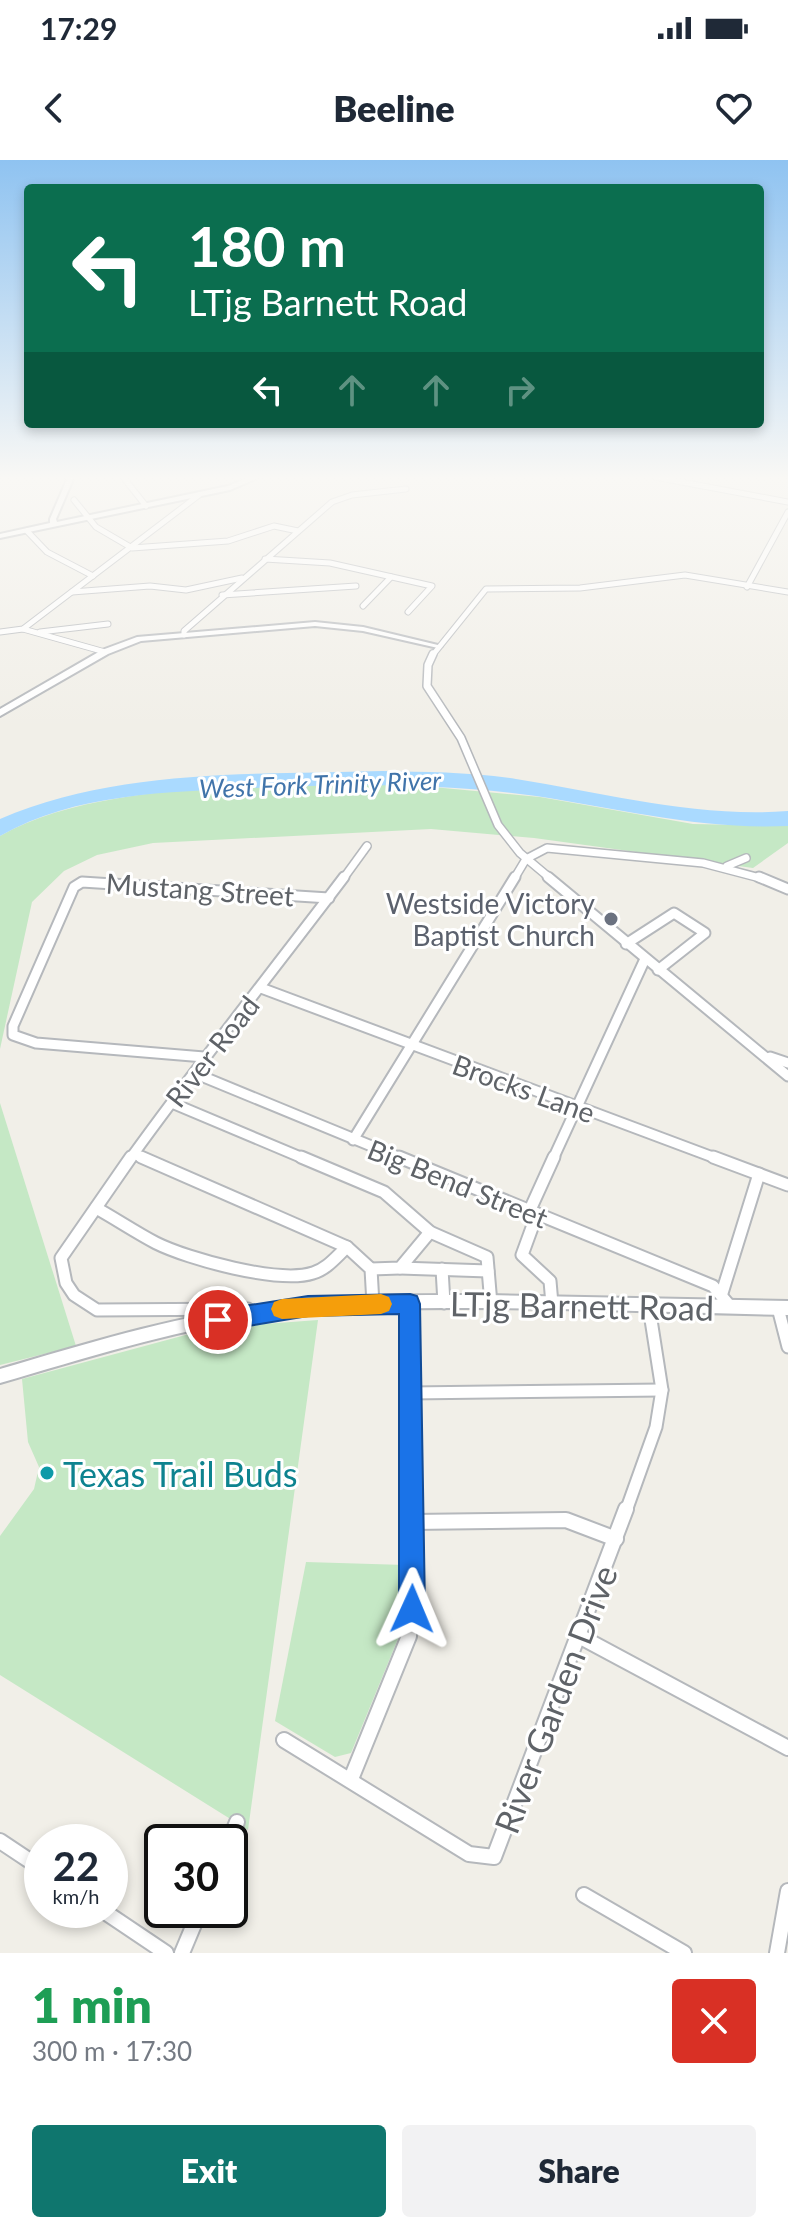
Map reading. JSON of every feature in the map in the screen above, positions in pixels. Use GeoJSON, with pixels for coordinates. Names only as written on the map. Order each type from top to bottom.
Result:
{"type":"FeatureCollection","features":[{"type":"Feature","properties":{"kind":"street"},"geometry":{"type":"LineString","coordinates":[[59,561],[93,576]]}},
{"type":"Feature","properties":{"kind":"street"},"geometry":{"type":"LineString","coordinates":[[0,632],[20,628],[114,561]]}},
{"type":"Feature","properties":{"kind":"street"},"geometry":{"type":"LineString","coordinates":[[184,635],[184,631],[222,595],[263,561]]}},
{"type":"Feature","properties":{"kind":"street"},"geometry":{"type":"LineString","coordinates":[[292,561],[330,563],[432,586],[408,612]]}},
{"type":"Feature","properties":{"kind":"street"},"geometry":{"type":"LineString","coordinates":[[747,587],[761,561]]}},
{"type":"Feature","properties":{"kind":"street"},"geometry":{"type":"LineString","coordinates":[[788,592],[685,575],[580,588],[486,589],[438,646],[428,665],[427,686],[469,756],[498,825],[526,859],[788,1076]]}},
{"type":"Feature","properties":{"kind":"street"},"geometry":{"type":"LineString","coordinates":[[363,606],[391,577]]}},
{"type":"Feature","properties":{"kind":"street"},"geometry":{"type":"LineString","coordinates":[[72,592],[150,586],[186,590],[242,578]]}},
{"type":"Feature","properties":{"kind":"street"},"geometry":{"type":"LineString","coordinates":[[222,595],[356,586]]}},
{"type":"Feature","properties":{"kind":"street"},"geometry":{"type":"LineString","coordinates":[[0,622],[105,652]]}},
{"type":"Feature","properties":{"kind":"street"},"geometry":{"type":"LineString","coordinates":[[37,633],[108,624]]}},
{"type":"Feature","properties":{"kind":"street"},"geometry":{"type":"LineString","coordinates":[[0,713],[105,652],[140,639],[331,624],[438,646]]}},
{"type":"Feature","properties":{"kind":"street","name":"River Road"},"geometry":{"type":"LineString","coordinates":[[275,1310],[211,1307],[137,1312],[97,1310],[74,1295],[66,1283],[61,1258],[68,1244],[204,1057],[261,988],[367,846]]}},
{"type":"Feature","properties":{"kind":"street"},"geometry":{"type":"LineString","coordinates":[[353,1140],[526,859],[547,848],[725,867],[751,873],[788,889]]}},
{"type":"Feature","properties":{"kind":"street"},"geometry":{"type":"LineString","coordinates":[[725,867],[746,858]]}},
{"type":"Feature","properties":{"kind":"street","name":"Mustang Street"},"geometry":{"type":"LineString","coordinates":[[204,1057],[36,1043],[13,1035],[13,1026],[73,888],[82,882],[329,898]]}},
{"type":"Feature","properties":{"kind":"street"},"geometry":{"type":"LineString","coordinates":[[626,944],[674,913],[705,933],[658,970]]}},
{"type":"Feature","properties":{"kind":"street"},"geometry":{"type":"LineString","coordinates":[[552,1304],[550,1281],[522,1255],[533,1213],[645,959]]}},
{"type":"Feature","properties":{"kind":"street","name":"Brocks Lane"},"geometry":{"type":"LineString","coordinates":[[261,988],[788,1185]]}},
{"type":"Feature","properties":{"kind":"street"},"geometry":{"type":"LineString","coordinates":[[763,1055],[788,1063]]}},
{"type":"Feature","properties":{"kind":"street","name":"Big Bend Street"},"geometry":{"type":"LineString","coordinates":[[194,1073],[713,1286],[726,1299]]}},
{"type":"Feature","properties":{"kind":"street"},"geometry":{"type":"LineString","coordinates":[[172,1103],[384,1192],[430,1232],[487,1257],[491,1304]]}},
{"type":"Feature","properties":{"kind":"street"},"geometry":{"type":"LineString","coordinates":[[134,1154],[347,1247],[371,1269],[373,1304]]}},
{"type":"Feature","properties":{"kind":"street"},"geometry":{"type":"LineString","coordinates":[[726,1299],[759,1174]]}},
{"type":"Feature","properties":{"kind":"street"},"geometry":{"type":"LineString","coordinates":[[96,1208],[158,1244],[254,1274],[292,1277],[311,1274],[325,1268],[347,1247]]}},
{"type":"Feature","properties":{"kind":"street"},"geometry":{"type":"LineString","coordinates":[[400,1268],[430,1232]]}},
{"type":"Feature","properties":{"kind":"street"},"geometry":{"type":"LineString","coordinates":[[371,1269],[488,1271]]}},
{"type":"Feature","properties":{"kind":"street"},"geometry":{"type":"LineString","coordinates":[[442,1269],[444,1303]]}},
{"type":"Feature","properties":{"kind":"street","name":"LTjg Barnett Road"},"geometry":{"type":"LineString","coordinates":[[0,1376],[192,1324],[275,1310],[444,1303],[649,1307],[726,1299],[783,1308]]}},
{"type":"Feature","properties":{"kind":"street"},"geometry":{"type":"LineString","coordinates":[[351,1779],[409,1636],[412,1609],[410,1304]]}},
{"type":"Feature","properties":{"kind":"street","name":"River Garden Drive"},"geometry":{"type":"LineString","coordinates":[[284,1740],[469,1854],[494,1857],[656,1427],[662,1390],[649,1307]]}},
{"type":"Feature","properties":{"kind":"street"},"geometry":{"type":"LineString","coordinates":[[783,1308],[788,1347]]}},
{"type":"Feature","properties":{"kind":"street"},"geometry":{"type":"LineString","coordinates":[[410,1393],[662,1390]]}},
{"type":"Feature","properties":{"kind":"street"},"geometry":{"type":"LineString","coordinates":[[412,1522],[566,1520],[616,1539]]}},
{"type":"Feature","properties":{"kind":"street"},"geometry":{"type":"LineString","coordinates":[[579,1636],[788,1748]]}},
{"type":"Feature","properties":{"kind":"street"},"geometry":{"type":"LineString","coordinates":[[0,1841],[24,1857]]}},
{"type":"Feature","properties":{"kind":"street"},"geometry":{"type":"LineString","coordinates":[[777,1953],[788,1891]]}},
{"type":"Feature","properties":{"kind":"street"},"geometry":{"type":"LineString","coordinates":[[584,1895],[684,1953]]}},
{"type":"Feature","properties":{"kind":"street"},"geometry":{"type":"LineString","coordinates":[[128,1927],[166,1953]]}},
{"type":"Feature","properties":{"kind":"street"},"geometry":{"type":"LineString","coordinates":[[182,1953],[192,1928]]}},
{"type":"Feature","properties":{"kind":"green space"},"geometry":{"type":"Polygon","coordinates":[[[390,783],[540,797],[693,824],[788,826],[788,843],[753,868],[534,838],[431,829],[153,843],[97,855],[64,871],[32,902],[0,1049],[0,836],[41,818],[87,804],[137,795],[242,786],[390,783]]]}},
{"type":"Feature","properties":{"kind":"green space"},"geometry":{"type":"Polygon","coordinates":[[[0,1103],[76,1346],[0,1365],[0,1103]]]}},
{"type":"Feature","properties":{"kind":"green space"},"geometry":{"type":"Polygon","coordinates":[[[318,1320],[248,1830],[248,1824],[238,1824],[0,1675],[0,1536],[34,1489],[39,1467],[28,1442],[22,1379],[193,1333],[318,1320]]]}},
{"type":"Feature","properties":{"kind":"green space"},"geometry":{"type":"Polygon","coordinates":[[[306,1562],[405,1565],[400,1634],[351,1753],[335,1757],[275,1721],[306,1562]]]}},
{"type":"Feature","properties":{"kind":"water","name":"West Fork Trinity River"},"geometry":{"type":"Polygon","coordinates":[[[382,771],[499,777],[685,808],[788,811],[788,826],[693,822],[501,792],[430,787],[324,786],[188,791],[123,797],[59,811],[0,836],[0,819],[45,802],[139,782],[236,774],[382,771]]]}},
{"type":"Feature","properties":{"kind":"slow traffic"},"geometry":{"type":"LineString","coordinates":[[282,1309],[381,1304]]}},
{"type":"Feature","properties":{"kind":"place","name":"Westside Victory Baptist Church"},"geometry":{"type":"Point","coordinates":[611,919]}},
{"type":"Feature","properties":{"kind":"place","name":"Texas Trail Buds"},"geometry":{"type":"Point","coordinates":[47,1473]}},
{"type":"Feature","properties":{"kind":"route"},"geometry":{"type":"LineString","coordinates":[[218,1320],[308,1306],[410,1304],[412,1609]]}}]}
